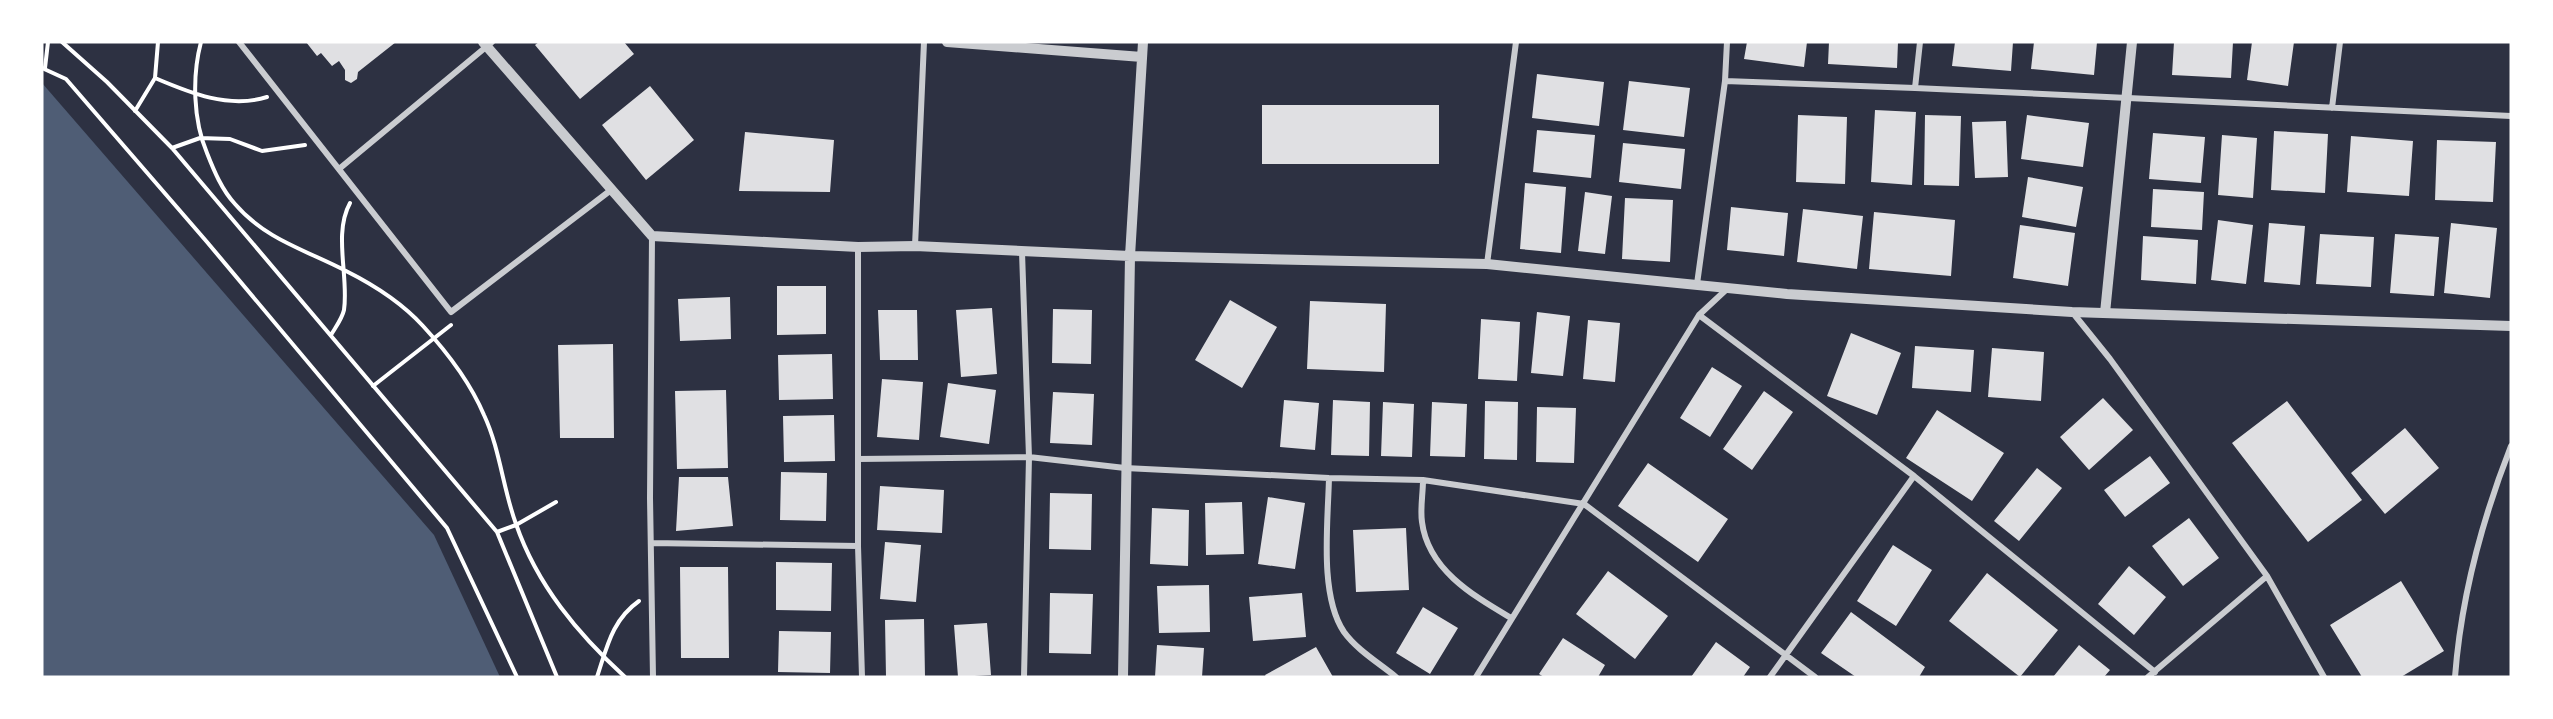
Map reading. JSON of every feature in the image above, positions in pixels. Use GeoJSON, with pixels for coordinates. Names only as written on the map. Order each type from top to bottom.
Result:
{"type":"FeatureCollection","features":[{"type":"Feature","properties":{"kind":"street"},"geometry":{"type":"LineString","coordinates":[[239,42],[451,312],[611,190]]}},
{"type":"Feature","properties":{"kind":"street"},"geometry":{"type":"LineString","coordinates":[[915,246],[924,42]]}},
{"type":"Feature","properties":{"kind":"street"},"geometry":{"type":"LineString","coordinates":[[947,42],[1142,57]]}},
{"type":"Feature","properties":{"kind":"street"},"geometry":{"type":"LineString","coordinates":[[1123,677],[1130,256],[1143,42]]}},
{"type":"Feature","properties":{"kind":"street"},"geometry":{"type":"LineString","coordinates":[[1486,264],[1516,42]]}},
{"type":"Feature","properties":{"kind":"street"},"geometry":{"type":"LineString","coordinates":[[1697,284],[1725,81],[1727,42]]}},
{"type":"Feature","properties":{"kind":"street"},"geometry":{"type":"LineString","coordinates":[[1915,88],[1920,42]]}},
{"type":"Feature","properties":{"kind":"street"},"geometry":{"type":"LineString","coordinates":[[2105,313],[2132,42]]}},
{"type":"Feature","properties":{"kind":"street"},"geometry":{"type":"LineString","coordinates":[[2332,108],[2340,42]]}},
{"type":"Feature","properties":{"kind":"street"},"geometry":{"type":"LineString","coordinates":[[339,169],[487,43],[652,236],[653,677]]}},
{"type":"Feature","properties":{"kind":"street"},"geometry":{"type":"LineString","coordinates":[[1725,81],[2511,116]]}},
{"type":"Feature","properties":{"kind":"street"},"geometry":{"type":"LineString","coordinates":[[652,236],[858,247],[915,246],[1130,256],[1486,264],[1787,294],[2072,312],[2511,326]]}},
{"type":"Feature","properties":{"kind":"street"},"geometry":{"type":"LineString","coordinates":[[858,247],[858,546],[862,677]]}},
{"type":"Feature","properties":{"kind":"street"},"geometry":{"type":"LineString","coordinates":[[1022,252],[1029,457],[1024,677]]}},
{"type":"Feature","properties":{"kind":"street"},"geometry":{"type":"LineString","coordinates":[[1476,677],[1699,315],[1729,287]]}},
{"type":"Feature","properties":{"kind":"street"},"geometry":{"type":"LineString","coordinates":[[2072,312],[2110,359],[2267,576],[2324,677]]}},
{"type":"Feature","properties":{"kind":"street"},"geometry":{"type":"LineString","coordinates":[[1699,315],[1914,476],[2155,672]]}},
{"type":"Feature","properties":{"kind":"street"},"geometry":{"type":"LineString","coordinates":[[2455,677],[2458,633],[2476,549],[2511,446]]}},
{"type":"Feature","properties":{"kind":"street"},"geometry":{"type":"LineString","coordinates":[[858,459],[1029,457],[1125,468],[1423,480],[1584,504],[1815,677]]}},
{"type":"Feature","properties":{"kind":"street"},"geometry":{"type":"LineString","coordinates":[[1770,677],[1914,476]]}},
{"type":"Feature","properties":{"kind":"street"},"geometry":{"type":"LineString","coordinates":[[1329,478],[1328,589],[1343,631],[1360,649],[1396,677]]}},
{"type":"Feature","properties":{"kind":"street"},"geometry":{"type":"LineString","coordinates":[[1423,480],[1422,523],[1430,551],[1454,580],[1511,618]]}},
{"type":"Feature","properties":{"kind":"street"},"geometry":{"type":"LineString","coordinates":[[651,543],[858,546]]}},
{"type":"Feature","properties":{"kind":"street"},"geometry":{"type":"LineString","coordinates":[[2148,677],[2267,576]]}},
{"type":"Feature","properties":{"kind":"path"},"geometry":{"type":"LineString","coordinates":[[48,42],[43,68],[66,79],[207,242],[447,528],[517,677]]}},
{"type":"Feature","properties":{"kind":"path"},"geometry":{"type":"LineString","coordinates":[[62,42],[107,82],[171,147],[497,532],[557,677]]}},
{"type":"Feature","properties":{"kind":"path"},"geometry":{"type":"LineString","coordinates":[[135,111],[155,78],[158,42]]}},
{"type":"Feature","properties":{"kind":"path"},"geometry":{"type":"LineString","coordinates":[[201,42],[197,57],[196,95],[200,138],[215,175],[234,204],[263,230],[293,248],[345,270],[388,295],[421,323],[434,338],[466,381],[485,416],[516,525],[546,587],[578,631],[625,677]]}},
{"type":"Feature","properties":{"kind":"path"},"geometry":{"type":"LineString","coordinates":[[155,78],[196,95],[233,101],[260,99],[279,93]]}},
{"type":"Feature","properties":{"kind":"path"},"geometry":{"type":"LineString","coordinates":[[171,147],[200,138],[230,138],[262,151],[318,143]]}},
{"type":"Feature","properties":{"kind":"path"},"geometry":{"type":"LineString","coordinates":[[331,335],[344,313],[343,235],[347,209],[356,191]]}},
{"type":"Feature","properties":{"kind":"path"},"geometry":{"type":"LineString","coordinates":[[373,386],[459,318]]}},
{"type":"Feature","properties":{"kind":"path"},"geometry":{"type":"LineString","coordinates":[[497,532],[516,525],[556,502]]}},
{"type":"Feature","properties":{"kind":"path"},"geometry":{"type":"LineString","coordinates":[[597,677],[610,633],[625,611],[652,592]]}},
{"type":"Feature","properties":{"kind":"water"},"geometry":{"type":"Polygon","coordinates":[[[42,83],[434,535],[500,677],[42,677],[42,83]]]}},
{"type":"Feature","properties":{"kind":"building"},"geometry":{"type":"Polygon","coordinates":[[[306,42],[396,42],[358,72],[357,79],[351,83],[345,80],[345,70],[339,61],[332,66],[321,53],[317,56],[306,42]]]}},
{"type":"Feature","properties":{"kind":"building"},"geometry":{"type":"Polygon","coordinates":[[[539,42],[624,42],[634,54],[580,99],[535,45],[539,42]]]}},
{"type":"Feature","properties":{"kind":"building"},"geometry":{"type":"Polygon","coordinates":[[[1747,42],[1807,42],[1804,67],[1744,59],[1747,42]]]}},
{"type":"Feature","properties":{"kind":"building"},"geometry":{"type":"Polygon","coordinates":[[[1829,42],[1898,42],[1897,68],[1828,64],[1829,42]]]}},
{"type":"Feature","properties":{"kind":"building"},"geometry":{"type":"Polygon","coordinates":[[[1955,42],[2013,42],[2011,71],[1952,66],[1955,42]]]}},
{"type":"Feature","properties":{"kind":"building"},"geometry":{"type":"Polygon","coordinates":[[[2034,42],[2097,42],[2094,75],[2031,69],[2034,42]]]}},
{"type":"Feature","properties":{"kind":"building"},"geometry":{"type":"Polygon","coordinates":[[[2174,42],[2233,42],[2231,78],[2172,75],[2174,42]]]}},
{"type":"Feature","properties":{"kind":"building"},"geometry":{"type":"Polygon","coordinates":[[[2252,42],[2294,42],[2288,86],[2247,80],[2252,42]]]}},
{"type":"Feature","properties":{"kind":"building"},"geometry":{"type":"Polygon","coordinates":[[[1537,74],[1604,82],[1599,126],[1532,118],[1537,74]]]}},
{"type":"Feature","properties":{"kind":"building"},"geometry":{"type":"Polygon","coordinates":[[[1629,81],[1690,88],[1684,137],[1623,130],[1629,81]]]}},
{"type":"Feature","properties":{"kind":"building"},"geometry":{"type":"Polygon","coordinates":[[[650,86],[694,140],[646,180],[602,125],[650,86]]]}},
{"type":"Feature","properties":{"kind":"building"},"geometry":{"type":"Polygon","coordinates":[[[1262,105],[1439,105],[1439,164],[1262,164],[1262,105]]]}},
{"type":"Feature","properties":{"kind":"building"},"geometry":{"type":"Polygon","coordinates":[[[1875,110],[1916,112],[1912,185],[1871,182],[1875,110]]]}},
{"type":"Feature","properties":{"kind":"building"},"geometry":{"type":"Polygon","coordinates":[[[1798,115],[1847,117],[1845,184],[1796,182],[1798,115]]]}},
{"type":"Feature","properties":{"kind":"building"},"geometry":{"type":"Polygon","coordinates":[[[1925,115],[1961,116],[1959,186],[1924,185],[1925,115]]]}},
{"type":"Feature","properties":{"kind":"building"},"geometry":{"type":"Polygon","coordinates":[[[2027,115],[2089,123],[2083,167],[2021,159],[2027,115]]]}},
{"type":"Feature","properties":{"kind":"building"},"geometry":{"type":"Polygon","coordinates":[[[2006,121],[2008,177],[1975,178],[1972,122],[2006,121]]]}},
{"type":"Feature","properties":{"kind":"building"},"geometry":{"type":"Polygon","coordinates":[[[1537,130],[1595,135],[1591,178],[1533,172],[1537,130]]]}},
{"type":"Feature","properties":{"kind":"building"},"geometry":{"type":"Polygon","coordinates":[[[2274,131],[2328,134],[2325,193],[2271,190],[2274,131]]]}},
{"type":"Feature","properties":{"kind":"building"},"geometry":{"type":"Polygon","coordinates":[[[745,132],[834,140],[830,192],[739,191],[745,132]]]}},
{"type":"Feature","properties":{"kind":"building"},"geometry":{"type":"Polygon","coordinates":[[[2153,133],[2205,137],[2201,183],[2149,179],[2153,133]]]}},
{"type":"Feature","properties":{"kind":"building"},"geometry":{"type":"Polygon","coordinates":[[[2222,135],[2257,138],[2253,198],[2218,195],[2222,135]]]}},
{"type":"Feature","properties":{"kind":"building"},"geometry":{"type":"Polygon","coordinates":[[[2351,136],[2413,141],[2409,196],[2347,192],[2351,136]]]}},
{"type":"Feature","properties":{"kind":"building"},"geometry":{"type":"Polygon","coordinates":[[[2437,140],[2496,142],[2493,202],[2435,200],[2437,140]]]}},
{"type":"Feature","properties":{"kind":"building"},"geometry":{"type":"Polygon","coordinates":[[[1623,143],[1685,149],[1681,189],[1619,182],[1623,143]]]}},
{"type":"Feature","properties":{"kind":"building"},"geometry":{"type":"Polygon","coordinates":[[[2028,177],[2083,187],[2076,227],[2022,217],[2028,177]]]}},
{"type":"Feature","properties":{"kind":"building"},"geometry":{"type":"Polygon","coordinates":[[[1525,183],[1566,187],[1561,253],[1520,249],[1525,183]]]}},
{"type":"Feature","properties":{"kind":"building"},"geometry":{"type":"Polygon","coordinates":[[[2153,189],[2204,192],[2202,230],[2151,227],[2153,189]]]}},
{"type":"Feature","properties":{"kind":"building"},"geometry":{"type":"Polygon","coordinates":[[[1585,192],[1612,196],[1605,254],[1578,251],[1585,192]]]}},
{"type":"Feature","properties":{"kind":"building"},"geometry":{"type":"Polygon","coordinates":[[[1625,198],[1673,200],[1670,262],[1622,259],[1625,198]]]}},
{"type":"Feature","properties":{"kind":"building"},"geometry":{"type":"Polygon","coordinates":[[[1731,207],[1788,213],[1784,256],[1727,250],[1731,207]]]}},
{"type":"Feature","properties":{"kind":"building"},"geometry":{"type":"Polygon","coordinates":[[[1803,209],[1863,216],[1857,269],[1797,262],[1803,209]]]}},
{"type":"Feature","properties":{"kind":"building"},"geometry":{"type":"Polygon","coordinates":[[[1874,212],[1955,220],[1951,276],[1869,269],[1874,212]]]}},
{"type":"Feature","properties":{"kind":"building"},"geometry":{"type":"Polygon","coordinates":[[[2218,220],[2253,225],[2246,284],[2211,280],[2218,220]]]}},
{"type":"Feature","properties":{"kind":"building"},"geometry":{"type":"Polygon","coordinates":[[[2269,223],[2305,226],[2300,285],[2264,282],[2269,223]]]}},
{"type":"Feature","properties":{"kind":"building"},"geometry":{"type":"Polygon","coordinates":[[[2451,223],[2497,228],[2490,298],[2444,293],[2451,223]]]}},
{"type":"Feature","properties":{"kind":"building"},"geometry":{"type":"Polygon","coordinates":[[[2020,225],[2075,233],[2068,286],[2013,278],[2020,225]]]}},
{"type":"Feature","properties":{"kind":"building"},"geometry":{"type":"Polygon","coordinates":[[[2320,234],[2374,237],[2371,287],[2316,284],[2320,234]]]}},
{"type":"Feature","properties":{"kind":"building"},"geometry":{"type":"Polygon","coordinates":[[[2395,234],[2439,237],[2434,296],[2390,293],[2395,234]]]}},
{"type":"Feature","properties":{"kind":"building"},"geometry":{"type":"Polygon","coordinates":[[[2143,236],[2198,240],[2196,284],[2141,280],[2143,236]]]}},
{"type":"Feature","properties":{"kind":"building"},"geometry":{"type":"Polygon","coordinates":[[[777,286],[826,286],[826,334],[777,335],[777,286]]]}},
{"type":"Feature","properties":{"kind":"building"},"geometry":{"type":"Polygon","coordinates":[[[730,297],[731,339],[680,341],[678,299],[730,297]]]}},
{"type":"Feature","properties":{"kind":"building"},"geometry":{"type":"Polygon","coordinates":[[[1230,300],[1277,327],[1242,388],[1195,360],[1230,300]]]}},
{"type":"Feature","properties":{"kind":"building"},"geometry":{"type":"Polygon","coordinates":[[[1310,301],[1386,304],[1384,372],[1307,369],[1310,301]]]}},
{"type":"Feature","properties":{"kind":"building"},"geometry":{"type":"Polygon","coordinates":[[[992,308],[997,374],[961,377],[956,310],[992,308]]]}},
{"type":"Feature","properties":{"kind":"building"},"geometry":{"type":"Polygon","coordinates":[[[1053,309],[1092,310],[1091,364],[1052,363],[1053,309]]]}},
{"type":"Feature","properties":{"kind":"building"},"geometry":{"type":"Polygon","coordinates":[[[878,310],[917,310],[918,360],[880,360],[878,310]]]}},
{"type":"Feature","properties":{"kind":"building"},"geometry":{"type":"Polygon","coordinates":[[[1537,312],[1570,316],[1563,376],[1531,373],[1537,312]]]}},
{"type":"Feature","properties":{"kind":"building"},"geometry":{"type":"Polygon","coordinates":[[[1481,319],[1520,322],[1517,381],[1478,379],[1481,319]]]}},
{"type":"Feature","properties":{"kind":"building"},"geometry":{"type":"Polygon","coordinates":[[[1588,320],[1620,323],[1615,382],[1583,379],[1588,320]]]}},
{"type":"Feature","properties":{"kind":"building"},"geometry":{"type":"Polygon","coordinates":[[[1851,333],[1901,353],[1877,415],[1827,396],[1851,333]]]}},
{"type":"Feature","properties":{"kind":"building"},"geometry":{"type":"Polygon","coordinates":[[[613,344],[614,438],[560,438],[558,345],[613,344]]]}},
{"type":"Feature","properties":{"kind":"building"},"geometry":{"type":"Polygon","coordinates":[[[1915,346],[1974,350],[1971,392],[1912,388],[1915,346]]]}},
{"type":"Feature","properties":{"kind":"building"},"geometry":{"type":"Polygon","coordinates":[[[1992,348],[2044,352],[2041,401],[1988,397],[1992,348]]]}},
{"type":"Feature","properties":{"kind":"building"},"geometry":{"type":"Polygon","coordinates":[[[832,354],[833,399],[779,400],[778,355],[832,354]]]}},
{"type":"Feature","properties":{"kind":"building"},"geometry":{"type":"Polygon","coordinates":[[[1712,367],[1742,386],[1710,437],[1680,418],[1712,367]]]}},
{"type":"Feature","properties":{"kind":"building"},"geometry":{"type":"Polygon","coordinates":[[[882,379],[923,382],[919,440],[877,437],[882,379]]]}},
{"type":"Feature","properties":{"kind":"building"},"geometry":{"type":"Polygon","coordinates":[[[948,383],[996,390],[989,444],[940,437],[948,383]]]}},
{"type":"Feature","properties":{"kind":"building"},"geometry":{"type":"Polygon","coordinates":[[[726,390],[728,468],[677,469],[675,391],[726,390]]]}},
{"type":"Feature","properties":{"kind":"building"},"geometry":{"type":"Polygon","coordinates":[[[1764,391],[1793,412],[1752,470],[1723,449],[1764,391]]]}},
{"type":"Feature","properties":{"kind":"building"},"geometry":{"type":"Polygon","coordinates":[[[1053,392],[1094,394],[1092,445],[1050,443],[1053,392]]]}},
{"type":"Feature","properties":{"kind":"building"},"geometry":{"type":"Polygon","coordinates":[[[2103,398],[2133,430],[2089,470],[2060,437],[2103,398]]]}},
{"type":"Feature","properties":{"kind":"building"},"geometry":{"type":"Polygon","coordinates":[[[1284,400],[1319,403],[1315,450],[1280,447],[1284,400]]]}},
{"type":"Feature","properties":{"kind":"building"},"geometry":{"type":"Polygon","coordinates":[[[1333,400],[1370,402],[1369,456],[1331,455],[1333,400]]]}},
{"type":"Feature","properties":{"kind":"building"},"geometry":{"type":"Polygon","coordinates":[[[1485,401],[1518,402],[1517,460],[1484,459],[1485,401]]]}},
{"type":"Feature","properties":{"kind":"building"},"geometry":{"type":"Polygon","coordinates":[[[2287,401],[2362,500],[2308,542],[2232,443],[2287,401]]]}},
{"type":"Feature","properties":{"kind":"building"},"geometry":{"type":"Polygon","coordinates":[[[1383,402],[1414,404],[1412,457],[1381,456],[1383,402]]]}},
{"type":"Feature","properties":{"kind":"building"},"geometry":{"type":"Polygon","coordinates":[[[1432,402],[1467,404],[1465,457],[1430,456],[1432,402]]]}},
{"type":"Feature","properties":{"kind":"building"},"geometry":{"type":"Polygon","coordinates":[[[1537,407],[1576,408],[1574,463],[1536,462],[1537,407]]]}},
{"type":"Feature","properties":{"kind":"building"},"geometry":{"type":"Polygon","coordinates":[[[1937,410],[2004,453],[1972,501],[1906,458],[1937,410]]]}},
{"type":"Feature","properties":{"kind":"building"},"geometry":{"type":"Polygon","coordinates":[[[834,415],[835,461],[784,462],[783,416],[834,415]]]}},
{"type":"Feature","properties":{"kind":"building"},"geometry":{"type":"Polygon","coordinates":[[[2405,428],[2439,468],[2385,514],[2351,473],[2405,428]]]}},
{"type":"Feature","properties":{"kind":"building"},"geometry":{"type":"Polygon","coordinates":[[[2150,456],[2170,483],[2125,517],[2104,490],[2150,456]]]}},
{"type":"Feature","properties":{"kind":"building"},"geometry":{"type":"Polygon","coordinates":[[[1648,463],[1728,519],[1698,562],[1618,506],[1648,463]]]}},
{"type":"Feature","properties":{"kind":"building"},"geometry":{"type":"Polygon","coordinates":[[[2037,468],[2062,488],[2019,541],[1994,521],[2037,468]]]}},
{"type":"Feature","properties":{"kind":"building"},"geometry":{"type":"Polygon","coordinates":[[[781,472],[827,473],[826,521],[780,520],[781,472]]]}},
{"type":"Feature","properties":{"kind":"building"},"geometry":{"type":"Polygon","coordinates":[[[679,477],[728,477],[733,526],[676,531],[679,477]]]}},
{"type":"Feature","properties":{"kind":"building"},"geometry":{"type":"Polygon","coordinates":[[[880,486],[944,490],[942,533],[877,530],[880,486]]]}},
{"type":"Feature","properties":{"kind":"building"},"geometry":{"type":"Polygon","coordinates":[[[1050,493],[1092,494],[1091,550],[1049,549],[1050,493]]]}},
{"type":"Feature","properties":{"kind":"building"},"geometry":{"type":"Polygon","coordinates":[[[1268,497],[1305,503],[1295,569],[1258,564],[1268,497]]]}},
{"type":"Feature","properties":{"kind":"building"},"geometry":{"type":"Polygon","coordinates":[[[1242,502],[1244,554],[1206,555],[1205,503],[1242,502]]]}},
{"type":"Feature","properties":{"kind":"building"},"geometry":{"type":"Polygon","coordinates":[[[1152,508],[1189,510],[1188,566],[1150,564],[1152,508]]]}},
{"type":"Feature","properties":{"kind":"building"},"geometry":{"type":"Polygon","coordinates":[[[2189,518],[2219,558],[2183,586],[2152,546],[2189,518]]]}},
{"type":"Feature","properties":{"kind":"building"},"geometry":{"type":"Polygon","coordinates":[[[1406,528],[1409,590],[1356,592],[1353,530],[1406,528]]]}},
{"type":"Feature","properties":{"kind":"building"},"geometry":{"type":"Polygon","coordinates":[[[885,542],[921,545],[916,602],[880,599],[885,542]]]}},
{"type":"Feature","properties":{"kind":"building"},"geometry":{"type":"Polygon","coordinates":[[[1893,545],[1932,570],[1896,626],[1857,601],[1893,545]]]}},
{"type":"Feature","properties":{"kind":"building"},"geometry":{"type":"Polygon","coordinates":[[[776,562],[832,563],[831,611],[776,610],[776,562]]]}},
{"type":"Feature","properties":{"kind":"building"},"geometry":{"type":"Polygon","coordinates":[[[2129,566],[2166,597],[2134,635],[2098,604],[2129,566]]]}},
{"type":"Feature","properties":{"kind":"building"},"geometry":{"type":"Polygon","coordinates":[[[680,567],[728,567],[729,658],[681,658],[680,567]]]}},
{"type":"Feature","properties":{"kind":"building"},"geometry":{"type":"Polygon","coordinates":[[[1608,571],[1668,616],[1635,659],[1576,614],[1608,571]]]}},
{"type":"Feature","properties":{"kind":"building"},"geometry":{"type":"Polygon","coordinates":[[[1987,573],[2058,630],[2020,677],[1949,621],[1987,573]]]}},
{"type":"Feature","properties":{"kind":"building"},"geometry":{"type":"Polygon","coordinates":[[[2401,581],[2444,651],[2401,677],[2362,677],[2330,625],[2401,581]]]}},
{"type":"Feature","properties":{"kind":"building"},"geometry":{"type":"Polygon","coordinates":[[[1209,585],[1210,632],[1159,633],[1157,586],[1209,585]]]}},
{"type":"Feature","properties":{"kind":"building"},"geometry":{"type":"Polygon","coordinates":[[[1050,593],[1093,594],[1091,654],[1049,653],[1050,593]]]}},
{"type":"Feature","properties":{"kind":"building"},"geometry":{"type":"Polygon","coordinates":[[[1302,593],[1306,637],[1253,641],[1249,597],[1302,593]]]}},
{"type":"Feature","properties":{"kind":"building"},"geometry":{"type":"Polygon","coordinates":[[[1423,607],[1458,628],[1430,674],[1396,653],[1423,607]]]}},
{"type":"Feature","properties":{"kind":"building"},"geometry":{"type":"Polygon","coordinates":[[[1851,612],[1925,667],[1919,677],[1856,677],[1821,653],[1851,612]]]}},
{"type":"Feature","properties":{"kind":"building"},"geometry":{"type":"Polygon","coordinates":[[[924,619],[925,677],[886,677],[885,620],[924,619]]]}},
{"type":"Feature","properties":{"kind":"building"},"geometry":{"type":"Polygon","coordinates":[[[987,623],[991,675],[958,677],[954,625],[987,623]]]}},
{"type":"Feature","properties":{"kind":"building"},"geometry":{"type":"Polygon","coordinates":[[[779,631],[831,632],[830,673],[778,672],[779,631]]]}},
{"type":"Feature","properties":{"kind":"building"},"geometry":{"type":"Polygon","coordinates":[[[1563,638],[1605,665],[1598,677],[1544,677],[1539,674],[1563,638]]]}},
{"type":"Feature","properties":{"kind":"building"},"geometry":{"type":"Polygon","coordinates":[[[1716,642],[1750,667],[1743,677],[1691,677],[1716,642]]]}},
{"type":"Feature","properties":{"kind":"building"},"geometry":{"type":"Polygon","coordinates":[[[1157,645],[1204,648],[1202,677],[1155,677],[1157,645]]]}},
{"type":"Feature","properties":{"kind":"building"},"geometry":{"type":"Polygon","coordinates":[[[2079,645],[2110,670],[2104,677],[2053,677],[2079,645]]]}},
{"type":"Feature","properties":{"kind":"building"},"geometry":{"type":"Polygon","coordinates":[[[1316,647],[1333,677],[1266,677],[1265,675],[1316,647]]]}}]}
